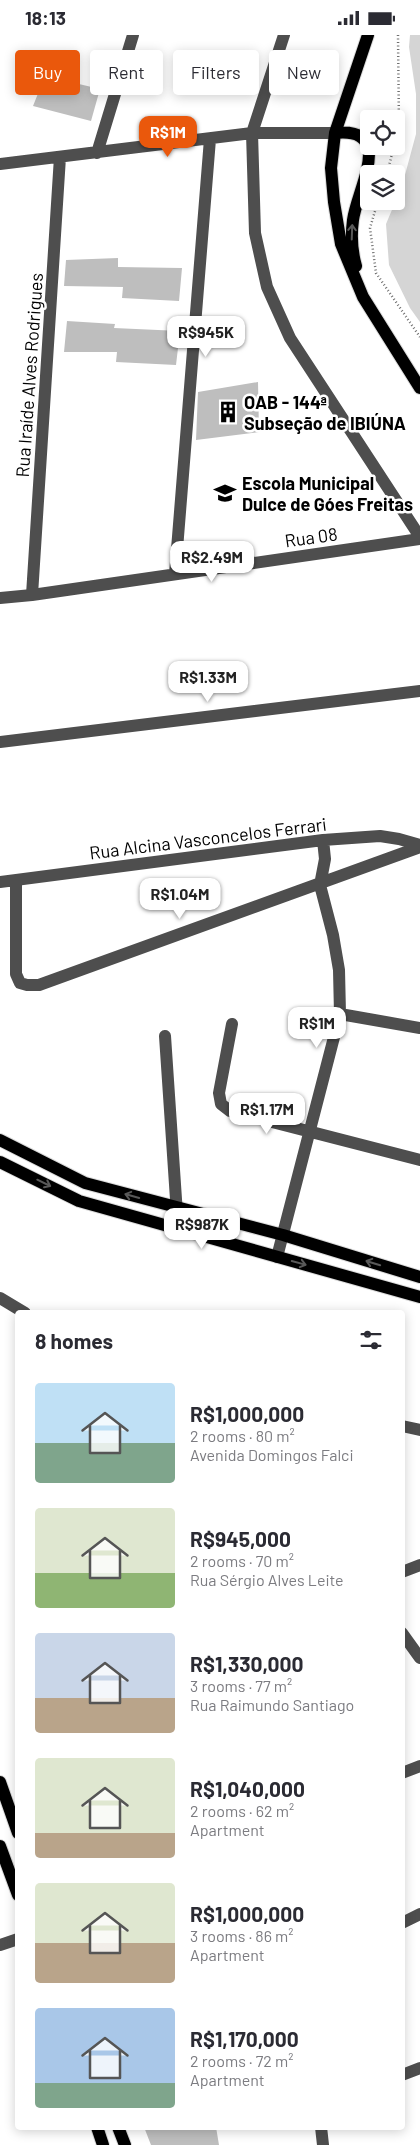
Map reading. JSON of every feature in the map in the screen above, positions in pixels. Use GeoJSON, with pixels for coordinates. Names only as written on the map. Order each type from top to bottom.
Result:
{"type":"FeatureCollection","features":[{"type":"Feature","properties":{"kind":"main road"},"geometry":{"type":"LineString","coordinates":[[368,35],[335,133],[331,168],[334,202],[341,244],[363,297],[420,388]]}},
{"type":"Feature","properties":{"kind":"main road"},"geometry":{"type":"LineString","coordinates":[[335,133],[349,132],[363,138],[369,147],[370,162],[353,221],[352,242],[354,260],[363,297]]}},
{"type":"Feature","properties":{"kind":"main road"},"geometry":{"type":"LineString","coordinates":[[0,1140],[85,1183],[178,1209],[283,1235],[420,1277]]}},
{"type":"Feature","properties":{"kind":"main road"},"geometry":{"type":"LineString","coordinates":[[0,1162],[80,1201],[420,1297]]}},
{"type":"Feature","properties":{"kind":"main road"},"geometry":{"type":"LineString","coordinates":[[80,1201],[85,1183]]}},
{"type":"Feature","properties":{"kind":"main road"},"geometry":{"type":"LineString","coordinates":[[0,1782],[15,1824]]}},
{"type":"Feature","properties":{"kind":"main road"},"geometry":{"type":"LineString","coordinates":[[0,1846],[15,1887]]}},
{"type":"Feature","properties":{"kind":"main road"},"geometry":{"type":"LineString","coordinates":[[98,2130],[103,2145]]}},
{"type":"Feature","properties":{"kind":"main road"},"geometry":{"type":"LineString","coordinates":[[119,2130],[121,2144]]}},
{"type":"Feature","properties":{"kind":"street"},"geometry":{"type":"LineString","coordinates":[[97,153],[134,35]]}},
{"type":"Feature","properties":{"kind":"street"},"geometry":{"type":"LineString","coordinates":[[284,35],[252,133],[255,233],[267,287],[290,338],[420,538]]}},
{"type":"Feature","properties":{"kind":"street"},"geometry":{"type":"LineString","coordinates":[[0,164],[252,133],[335,133]]}},
{"type":"Feature","properties":{"kind":"street"},"geometry":{"type":"LineString","coordinates":[[175,574],[210,139]]}},
{"type":"Feature","properties":{"kind":"street","name":"Rua Iraíde Alves Rodrigues"},"geometry":{"type":"LineString","coordinates":[[32,595],[60,157]]}},
{"type":"Feature","properties":{"kind":"street","name":"Rua 08"},"geometry":{"type":"LineString","coordinates":[[0,598],[32,595],[420,538]]}},
{"type":"Feature","properties":{"kind":"street"},"geometry":{"type":"LineString","coordinates":[[0,742],[420,691]]}},
{"type":"Feature","properties":{"kind":"street","name":"Rua Alcina Vasconcelos Ferrari"},"geometry":{"type":"LineString","coordinates":[[0,883],[323,840],[380,836],[399,839],[420,846]]}},
{"type":"Feature","properties":{"kind":"street"},"geometry":{"type":"LineString","coordinates":[[277,1257],[311,1132],[340,1014],[340,970],[334,935],[320,885],[325,859],[323,840]]}},
{"type":"Feature","properties":{"kind":"street"},"geometry":{"type":"LineString","coordinates":[[16,881],[16,974],[20,983],[39,985],[320,885],[420,846]]}},
{"type":"Feature","properties":{"kind":"street"},"geometry":{"type":"LineString","coordinates":[[340,1014],[420,1028]]}},
{"type":"Feature","properties":{"kind":"street"},"geometry":{"type":"LineString","coordinates":[[232,1024],[219,1093],[222,1104],[230,1111],[420,1160]]}},
{"type":"Feature","properties":{"kind":"street"},"geometry":{"type":"LineString","coordinates":[[165,1036],[178,1229]]}},
{"type":"Feature","properties":{"kind":"street"},"geometry":{"type":"LineString","coordinates":[[0,1298],[20,1310]]}},
{"type":"Feature","properties":{"kind":"street"},"geometry":{"type":"LineString","coordinates":[[405,1426],[420,1429]]}},
{"type":"Feature","properties":{"kind":"street"},"geometry":{"type":"LineString","coordinates":[[405,1571],[420,1565]]}},
{"type":"Feature","properties":{"kind":"street"},"geometry":{"type":"LineString","coordinates":[[405,1637],[420,1658]]}},
{"type":"Feature","properties":{"kind":"street"},"geometry":{"type":"LineString","coordinates":[[405,1772],[420,1766]]}},
{"type":"Feature","properties":{"kind":"street"},"geometry":{"type":"LineString","coordinates":[[405,1922],[420,1914]]}},
{"type":"Feature","properties":{"kind":"street"},"geometry":{"type":"LineString","coordinates":[[0,1945],[15,1940]]}},
{"type":"Feature","properties":{"kind":"street"},"geometry":{"type":"LineString","coordinates":[[405,2074],[420,2068]]}},
{"type":"Feature","properties":{"kind":"street"},"geometry":{"type":"LineString","coordinates":[[321,2130],[323,2145]]}},
{"type":"Feature","properties":{"kind":"path"},"geometry":{"type":"LineString","coordinates":[[398,35],[399,110]]}},
{"type":"Feature","properties":{"kind":"path"},"geometry":{"type":"LineString","coordinates":[[375,210],[370,228],[376,273],[420,337]]}},
{"type":"Feature","properties":{"kind":"shaded area"},"geometry":{"type":"Polygon","coordinates":[[[410,35],[420,35],[420,322],[410,308],[389,265],[386,224],[392,210],[405,210],[405,175],[416,134],[416,94],[409,47],[410,35]]]}},
{"type":"Feature","properties":{"kind":"building"},"geometry":{"type":"Polygon","coordinates":[[[80,84],[90,87],[90,95],[98,95],[91,121],[33,106],[37,95],[80,95],[80,84]]]}},
{"type":"Feature","properties":{"kind":"building"},"geometry":{"type":"Polygon","coordinates":[[[118,258],[118,267],[182,268],[179,301],[122,298],[123,287],[64,286],[66,260],[118,258]]]}},
{"type":"Feature","properties":{"kind":"building"},"geometry":{"type":"Polygon","coordinates":[[[67,321],[115,324],[114,328],[180,331],[176,365],[116,362],[117,352],[64,352],[67,321]]]}},
{"type":"Feature","properties":{"kind":"building","name":"OAB - 144ª Subseção de IBIÚNA"},"geometry":{"type":"Polygon","coordinates":[[[258,382],[259,432],[196,440],[198,392],[258,382]]]}},
{"type":"Feature","properties":{"kind":"building"},"geometry":{"type":"Polygon","coordinates":[[[145,2130],[216,2130],[219,2145],[151,2145],[145,2130]]]}},
{"type":"Feature","properties":{"kind":"place","name":"OAB - 144ª Subseção de IBIÚNA"},"geometry":{"type":"Point","coordinates":[228,412]}},
{"type":"Feature","properties":{"kind":"place","name":"Escola Municipal Dulce de Góes Freitas"},"geometry":{"type":"Point","coordinates":[225,493]}}]}
